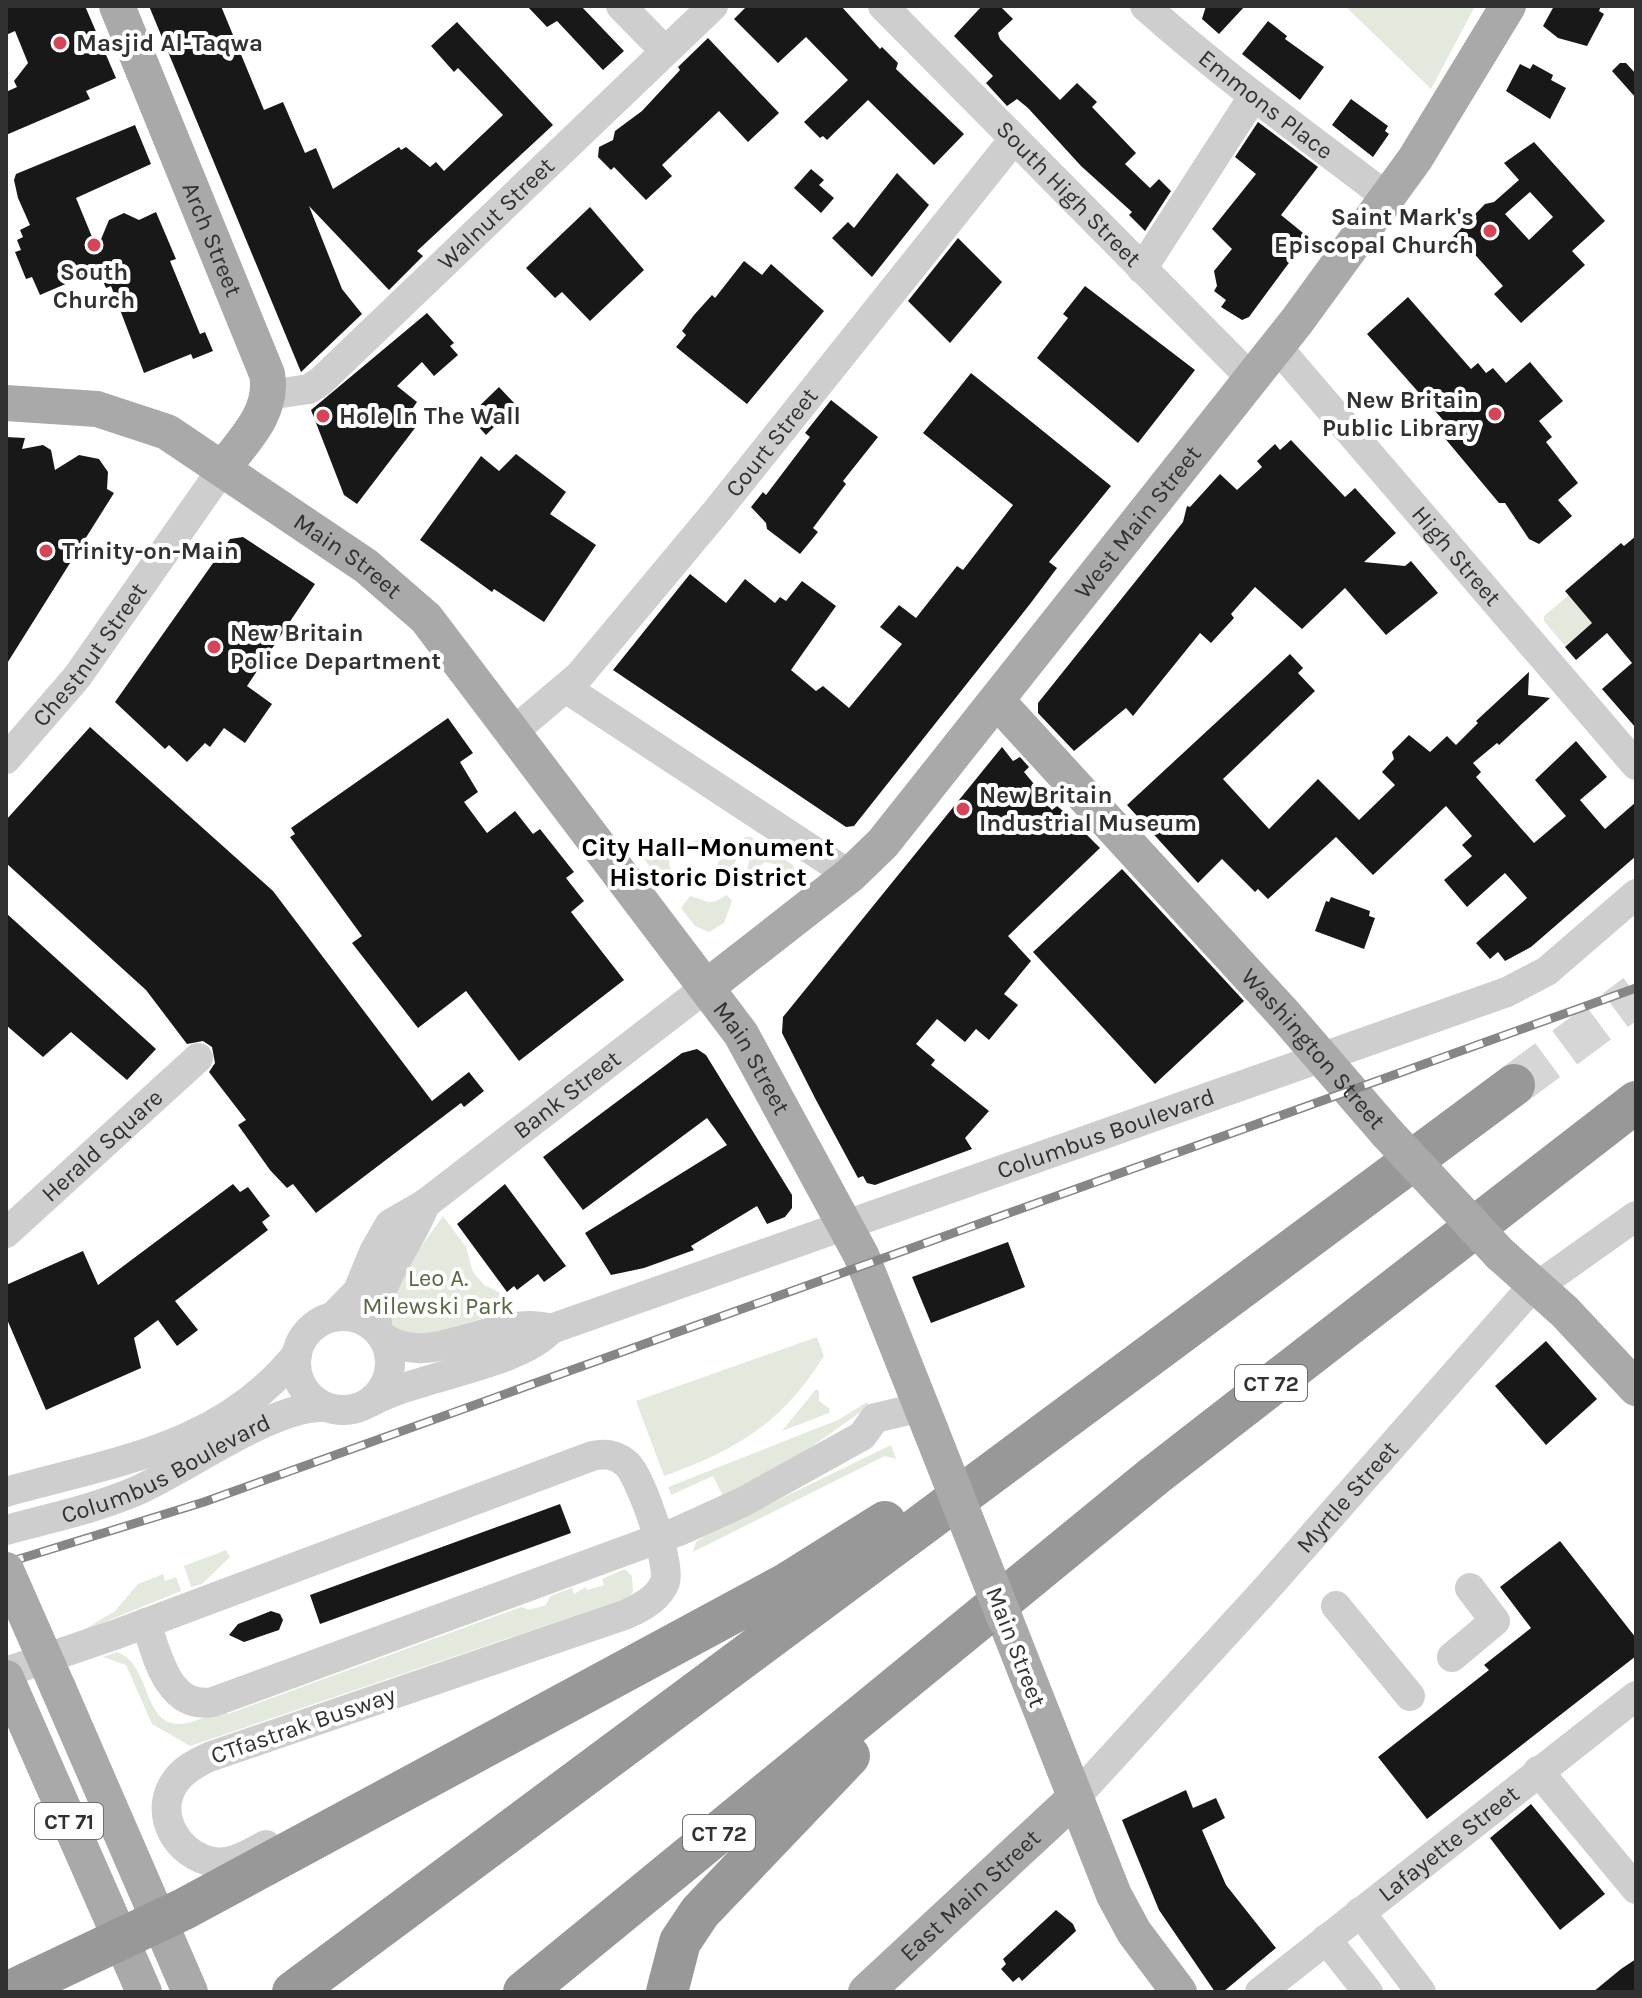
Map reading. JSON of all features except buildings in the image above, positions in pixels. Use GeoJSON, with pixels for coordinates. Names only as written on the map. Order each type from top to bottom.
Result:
{"type":"FeatureCollection","features":[{"type":"Feature","properties":{"kind":"highway"},"geometry":{"type":"LineString","coordinates":[[293,1992],[1514,1085]]}},
{"type":"Feature","properties":{"kind":"highway","name":"CT 72"},"geometry":{"type":"LineString","coordinates":[[524,1992],[1273,1382],[1636,1102]]}},
{"type":"Feature","properties":{"kind":"highway"},"geometry":{"type":"LineString","coordinates":[[9,1992],[159,1922],[813,1568],[1056,1403],[1131,1371]]}},
{"type":"Feature","properties":{"kind":"highway"},"geometry":{"type":"LineString","coordinates":[[667,1992],[680,1942],[700,1912],[871,1733],[914,1673]]}},
{"type":"Feature","properties":{"kind":"highway"},"geometry":{"type":"LineString","coordinates":[[271,1992],[346,1950]]}},
{"type":"Feature","properties":{"kind":"main road","name":"Arch Street"},"geometry":{"type":"LineString","coordinates":[[117,6],[259,348],[268,380],[268,395]]}},
{"type":"Feature","properties":{"kind":"main road","name":"West Main Street"},"geometry":{"type":"LineString","coordinates":[[708,986],[877,851],[1278,348],[1388,198],[1447,110],[1508,6]]}},
{"type":"Feature","properties":{"kind":"main road"},"geometry":{"type":"LineString","coordinates":[[223,468],[256,424],[268,395]]}},
{"type":"Feature","properties":{"kind":"main road","name":"Main Street"},"geometry":{"type":"LineString","coordinates":[[6,403],[97,409],[172,435],[354,558],[408,600],[433,626],[708,986],[750,1048],[866,1264],[1120,1908],[1179,1992]]}},
{"type":"Feature","properties":{"kind":"main road","name":"Washington Street"},"geometry":{"type":"LineString","coordinates":[[997,701],[1387,1133],[1500,1254],[1565,1312],[1636,1388]]}},
{"type":"Feature","properties":{"kind":"main road","name":"CT 71"},"geometry":{"type":"LineString","coordinates":[[6,1570],[189,1990]]}},
{"type":"Feature","properties":{"kind":"main road","name":"CT 71"},"geometry":{"type":"LineString","coordinates":[[10,1685],[144,1992]]}},
{"type":"Feature","properties":{"kind":"main road","name":"East Main Street"},"geometry":{"type":"LineString","coordinates":[[866,1992],[1075,1798]]}},
{"type":"Feature","properties":{"kind":"street"},"geometry":{"type":"LineString","coordinates":[[621,6],[665,51]]}},
{"type":"Feature","properties":{"kind":"street","name":"Walnut Street"},"geometry":{"type":"LineString","coordinates":[[268,395],[309,389],[326,378],[713,6]]}},
{"type":"Feature","properties":{"kind":"street","name":"South High Street"},"geometry":{"type":"LineString","coordinates":[[883,6],[1253,380]]}},
{"type":"Feature","properties":{"kind":"street","name":"Emmons Place"},"geometry":{"type":"LineString","coordinates":[[1145,6],[1253,97],[1388,198]]}},
{"type":"Feature","properties":{"kind":"street"},"geometry":{"type":"LineString","coordinates":[[1142,269],[1253,97]]}},
{"type":"Feature","properties":{"kind":"street","name":"Court Street"},"geometry":{"type":"LineString","coordinates":[[514,731],[567,689],[716,512],[1014,139]]}},
{"type":"Feature","properties":{"kind":"street","name":"High Street"},"geometry":{"type":"LineString","coordinates":[[1278,348],[1636,765]]}},
{"type":"Feature","properties":{"kind":"street","name":"Chestnut Street"},"geometry":{"type":"LineString","coordinates":[[6,759],[77,677],[223,468]]}},
{"type":"Feature","properties":{"kind":"street"},"geometry":{"type":"LineString","coordinates":[[567,689],[850,875]]}},
{"type":"Feature","properties":{"kind":"street","name":"Columbus Boulevard"},"geometry":{"type":"LineString","coordinates":[[371,1402],[403,1387],[524,1348],[551,1329],[1520,987],[1557,963],[1636,894]]}},
{"type":"Feature","properties":{"kind":"street","name":"Bank Street"},"geometry":{"type":"LineString","coordinates":[[333,1317],[358,1291],[390,1224],[425,1204],[708,986]]}},
{"type":"Feature","properties":{"kind":"street","name":"Herald Square"},"geometry":{"type":"LineString","coordinates":[[6,1233],[198,1058]]}},
{"type":"Feature","properties":{"kind":"street"},"geometry":{"type":"LineString","coordinates":[[381,1334],[356,1317],[333,1317],[311,1329],[297,1354],[296,1370],[311,1398],[325,1407],[350,1410],[371,1402],[382,1390],[391,1369],[377,1310],[382,1293],[416,1231],[425,1204]]}},
{"type":"Feature","properties":{"kind":"street","name":"Myrtle Street"},"geometry":{"type":"LineString","coordinates":[[1075,1798],[1278,1576],[1534,1286],[1636,1216]]}},
{"type":"Feature","properties":{"kind":"street","name":"Columbus Boulevard"},"geometry":{"type":"LineString","coordinates":[[381,1334],[397,1345],[422,1349],[521,1326],[551,1329]]}},
{"type":"Feature","properties":{"kind":"street","name":"Columbus Boulevard"},"geometry":{"type":"LineString","coordinates":[[20,1488],[150,1451],[207,1430],[254,1400],[297,1354]]}},
{"type":"Feature","properties":{"kind":"street","name":"Columbus Boulevard"},"geometry":{"type":"LineString","coordinates":[[6,1530],[107,1503],[150,1485],[283,1412],[325,1407]]}},
{"type":"Feature","properties":{"kind":"street"},"geometry":{"type":"LineString","coordinates":[[146,1623],[164,1672],[173,1686],[183,1697],[205,1703],[658,1539],[743,1502],[862,1436],[875,1418],[926,1419]]}},
{"type":"Feature","properties":{"kind":"street","name":"CTfastrak Busway"},"geometry":{"type":"LineString","coordinates":[[10,1685],[146,1623],[598,1454],[612,1455],[631,1469],[666,1560],[666,1578],[658,1593],[639,1608],[209,1757],[180,1775],[168,1794],[165,1813],[179,1842],[194,1854],[214,1862],[235,1859],[385,1785],[518,1729]]}},
{"type":"Feature","properties":{"kind":"street"},"geometry":{"type":"LineString","coordinates":[[20,1488],[57,1517]]}},
{"type":"Feature","properties":{"kind":"street"},"geometry":{"type":"LineString","coordinates":[[1452,1657],[1495,1621],[1470,1588]]}},
{"type":"Feature","properties":{"kind":"street"},"geometry":{"type":"LineString","coordinates":[[1336,1606],[1410,1696]]}},
{"type":"Feature","properties":{"kind":"street","name":"Lafayette Street"},"geometry":{"type":"LineString","coordinates":[[1260,1992],[1636,1696]]}},
{"type":"Feature","properties":{"kind":"street"},"geometry":{"type":"LineString","coordinates":[[1538,1771],[1636,1889]]}},
{"type":"Feature","properties":{"kind":"street"},"geometry":{"type":"LineString","coordinates":[[1360,1912],[1421,1992]]}},
{"type":"Feature","properties":{"kind":"street"},"geometry":{"type":"LineString","coordinates":[[1326,1939],[1368,1992]]}},
{"type":"Feature","properties":{"kind":"green space"},"geometry":{"type":"Polygon","coordinates":[[[1345,6],[1475,6],[1431,89],[1345,6]]]}},
{"type":"Feature","properties":{"kind":"green space"},"geometry":{"type":"Polygon","coordinates":[[[1569,595],[1592,623],[1565,646],[1544,621],[1544,616],[1569,595]]]}},
{"type":"Feature","properties":{"kind":"green space"},"geometry":{"type":"Polygon","coordinates":[[[708,834],[724,841],[730,848],[730,855],[736,860],[729,876],[717,864],[721,858],[718,851],[705,853],[693,842],[708,834]]]}},
{"type":"Feature","properties":{"kind":"green space"},"geometry":{"type":"Polygon","coordinates":[[[745,837],[751,837],[793,865],[794,871],[777,873],[775,864],[765,862],[758,868],[758,877],[748,883],[743,877],[749,863],[741,843],[745,837]]]}},
{"type":"Feature","properties":{"kind":"green space"},"geometry":{"type":"Polygon","coordinates":[[[670,842],[675,846],[669,864],[676,881],[667,890],[639,852],[670,842]]]}},
{"type":"Feature","properties":{"kind":"green space"},"geometry":{"type":"Polygon","coordinates":[[[727,895],[732,901],[724,923],[709,932],[695,926],[681,908],[690,896],[711,902],[727,895]]]}},
{"type":"Feature","properties":{"kind":"green space","name":"Leo A. Milewski Park"},"geometry":{"type":"Polygon","coordinates":[[[443,1216],[466,1247],[473,1272],[484,1285],[499,1292],[508,1311],[467,1323],[435,1339],[394,1330],[388,1318],[405,1269],[443,1216]]]}},
{"type":"Feature","properties":{"kind":"green space"},"geometry":{"type":"Polygon","coordinates":[[[817,1337],[824,1356],[792,1399],[774,1417],[714,1456],[664,1476],[636,1401],[817,1337]]]}},
{"type":"Feature","properties":{"kind":"green space"},"geometry":{"type":"Polygon","coordinates":[[[816,1389],[819,1391],[819,1401],[830,1409],[829,1413],[782,1431],[816,1389]]]}},
{"type":"Feature","properties":{"kind":"green space"},"geometry":{"type":"Polygon","coordinates":[[[867,1402],[869,1406],[793,1460],[723,1496],[713,1476],[671,1495],[668,1487],[838,1420],[867,1402]]]}},
{"type":"Feature","properties":{"kind":"green space"},"geometry":{"type":"Polygon","coordinates":[[[891,1445],[896,1459],[885,1456],[693,1552],[696,1542],[706,1535],[891,1445]]]}},
{"type":"Feature","properties":{"kind":"green space"},"geometry":{"type":"Polygon","coordinates":[[[226,1550],[230,1557],[202,1584],[191,1587],[184,1566],[226,1550]]]}},
{"type":"Feature","properties":{"kind":"green space"},"geometry":{"type":"Polygon","coordinates":[[[625,1569],[632,1576],[633,1592],[627,1598],[190,1746],[152,1724],[126,1665],[103,1657],[117,1652],[128,1659],[159,1715],[168,1722],[185,1724],[222,1709],[228,1714],[521,1607],[529,1610],[546,1605],[550,1596],[572,1588],[574,1594],[586,1587],[587,1590],[604,1585],[602,1579],[625,1569]]]}},
{"type":"Feature","properties":{"kind":"green space"},"geometry":{"type":"Polygon","coordinates":[[[163,1574],[165,1581],[176,1577],[181,1591],[82,1631],[115,1611],[138,1584],[163,1574]]]}},
{"type":"Feature","properties":{"kind":"tunnel"},"geometry":{"type":"LineString","coordinates":[[1514,1085],[1636,995]]}},
{"type":"Feature","properties":{"kind":"railway"},"geometry":{"type":"LineString","coordinates":[[6,1563],[204,1502],[1636,988]]}},
{"type":"Feature","properties":{"kind":"place","name":"Masjid Al-Taqwa"},"geometry":{"type":"Point","coordinates":[60,43]}},
{"type":"Feature","properties":{"kind":"place","name":"Saint Mark's Episcopal Church"},"geometry":{"type":"Point","coordinates":[1490,231]}},
{"type":"Feature","properties":{"kind":"place","name":"South Church"},"geometry":{"type":"Point","coordinates":[94,245]}},
{"type":"Feature","properties":{"kind":"place","name":"New Britain Public Library"},"geometry":{"type":"Point","coordinates":[1495,414]}},
{"type":"Feature","properties":{"kind":"place","name":"Hole In The Wall"},"geometry":{"type":"Point","coordinates":[323,416]}},
{"type":"Feature","properties":{"kind":"place","name":"Trinity-on-Main"},"geometry":{"type":"Point","coordinates":[46,551]}},
{"type":"Feature","properties":{"kind":"place","name":"New Britain Police Department"},"geometry":{"type":"Point","coordinates":[214,647]}},
{"type":"Feature","properties":{"kind":"place","name":"New Britain Industrial Museum"},"geometry":{"type":"Point","coordinates":[963,809]}},
{"type":"Feature","properties":{"kind":"district","name":"City Hall–Monument Historic District"},"geometry":{"type":"Point","coordinates":[708,862]}}]}
